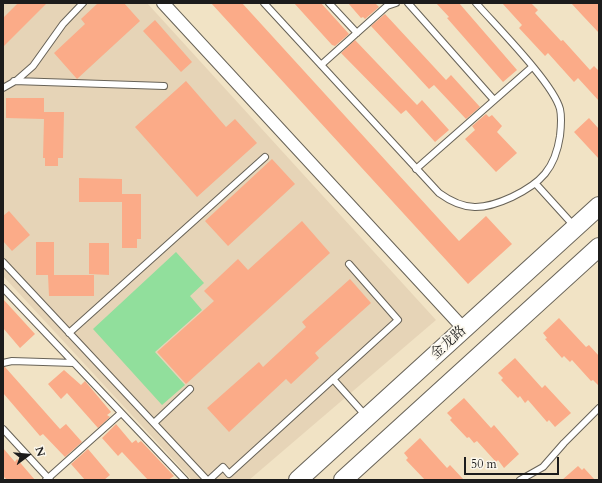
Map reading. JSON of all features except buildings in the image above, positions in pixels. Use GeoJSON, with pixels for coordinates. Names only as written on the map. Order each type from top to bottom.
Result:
{"type":"FeatureCollection","features":[{"type":"Feature","properties":{"kind":"main road","name":"金龙路"},"geometry":{"type":"LineString","coordinates":[[298,480],[599,206]]}},
{"type":"Feature","properties":{"kind":"main road"},"geometry":{"type":"LineString","coordinates":[[343,480],[599,247]]}},
{"type":"Feature","properties":{"kind":"street"},"geometry":{"type":"LineString","coordinates":[[163,3],[464,329]]}},
{"type":"Feature","properties":{"kind":"lane"},"geometry":{"type":"LineString","coordinates":[[3,88],[33,66],[63,24],[83,3]]}},
{"type":"Feature","properties":{"kind":"lane"},"geometry":{"type":"LineString","coordinates":[[264,3],[439,193],[458,204],[469,207],[495,204],[536,184],[547,172],[556,154],[562,119],[555,96],[532,67],[476,3]]}},
{"type":"Feature","properties":{"kind":"lane"},"geometry":{"type":"LineString","coordinates":[[329,3],[357,33]]}},
{"type":"Feature","properties":{"kind":"lane"},"geometry":{"type":"LineString","coordinates":[[321,65],[387,6],[396,3]]}},
{"type":"Feature","properties":{"kind":"lane"},"geometry":{"type":"LineString","coordinates":[[408,3],[494,100]]}},
{"type":"Feature","properties":{"kind":"lane"},"geometry":{"type":"LineString","coordinates":[[416,169],[532,67]]}},
{"type":"Feature","properties":{"kind":"lane"},"geometry":{"type":"LineString","coordinates":[[14,81],[164,86]]}},
{"type":"Feature","properties":{"kind":"lane"},"geometry":{"type":"LineString","coordinates":[[69,332],[265,157]]}},
{"type":"Feature","properties":{"kind":"lane"},"geometry":{"type":"LineString","coordinates":[[536,184],[575,228]]}},
{"type":"Feature","properties":{"kind":"lane"},"geometry":{"type":"LineString","coordinates":[[3,262],[208,480],[223,467],[229,474],[398,320],[349,264]]}},
{"type":"Feature","properties":{"kind":"lane"},"geometry":{"type":"LineString","coordinates":[[3,288],[185,480]]}},
{"type":"Feature","properties":{"kind":"lane"},"geometry":{"type":"LineString","coordinates":[[3,363],[12,361],[74,363]]}},
{"type":"Feature","properties":{"kind":"lane"},"geometry":{"type":"LineString","coordinates":[[333,380],[367,417]]}},
{"type":"Feature","properties":{"kind":"lane"},"geometry":{"type":"LineString","coordinates":[[154,423],[190,389]]}},
{"type":"Feature","properties":{"kind":"lane"},"geometry":{"type":"LineString","coordinates":[[520,480],[543,467],[599,408]]}},
{"type":"Feature","properties":{"kind":"lane"},"geometry":{"type":"LineString","coordinates":[[3,429],[48,479],[121,413]]}},
{"type":"Feature","properties":{"kind":"shaded area"},"geometry":{"type":"Polygon","coordinates":[[[3,3],[147,3],[436,320],[249,480],[192,480],[3,276],[3,3]]]}},
{"type":"Feature","properties":{"kind":"green space"},"geometry":{"type":"Polygon","coordinates":[[[176,252],[204,283],[190,296],[202,310],[155,352],[185,385],[162,405],[93,329],[176,252]]]}}]}
